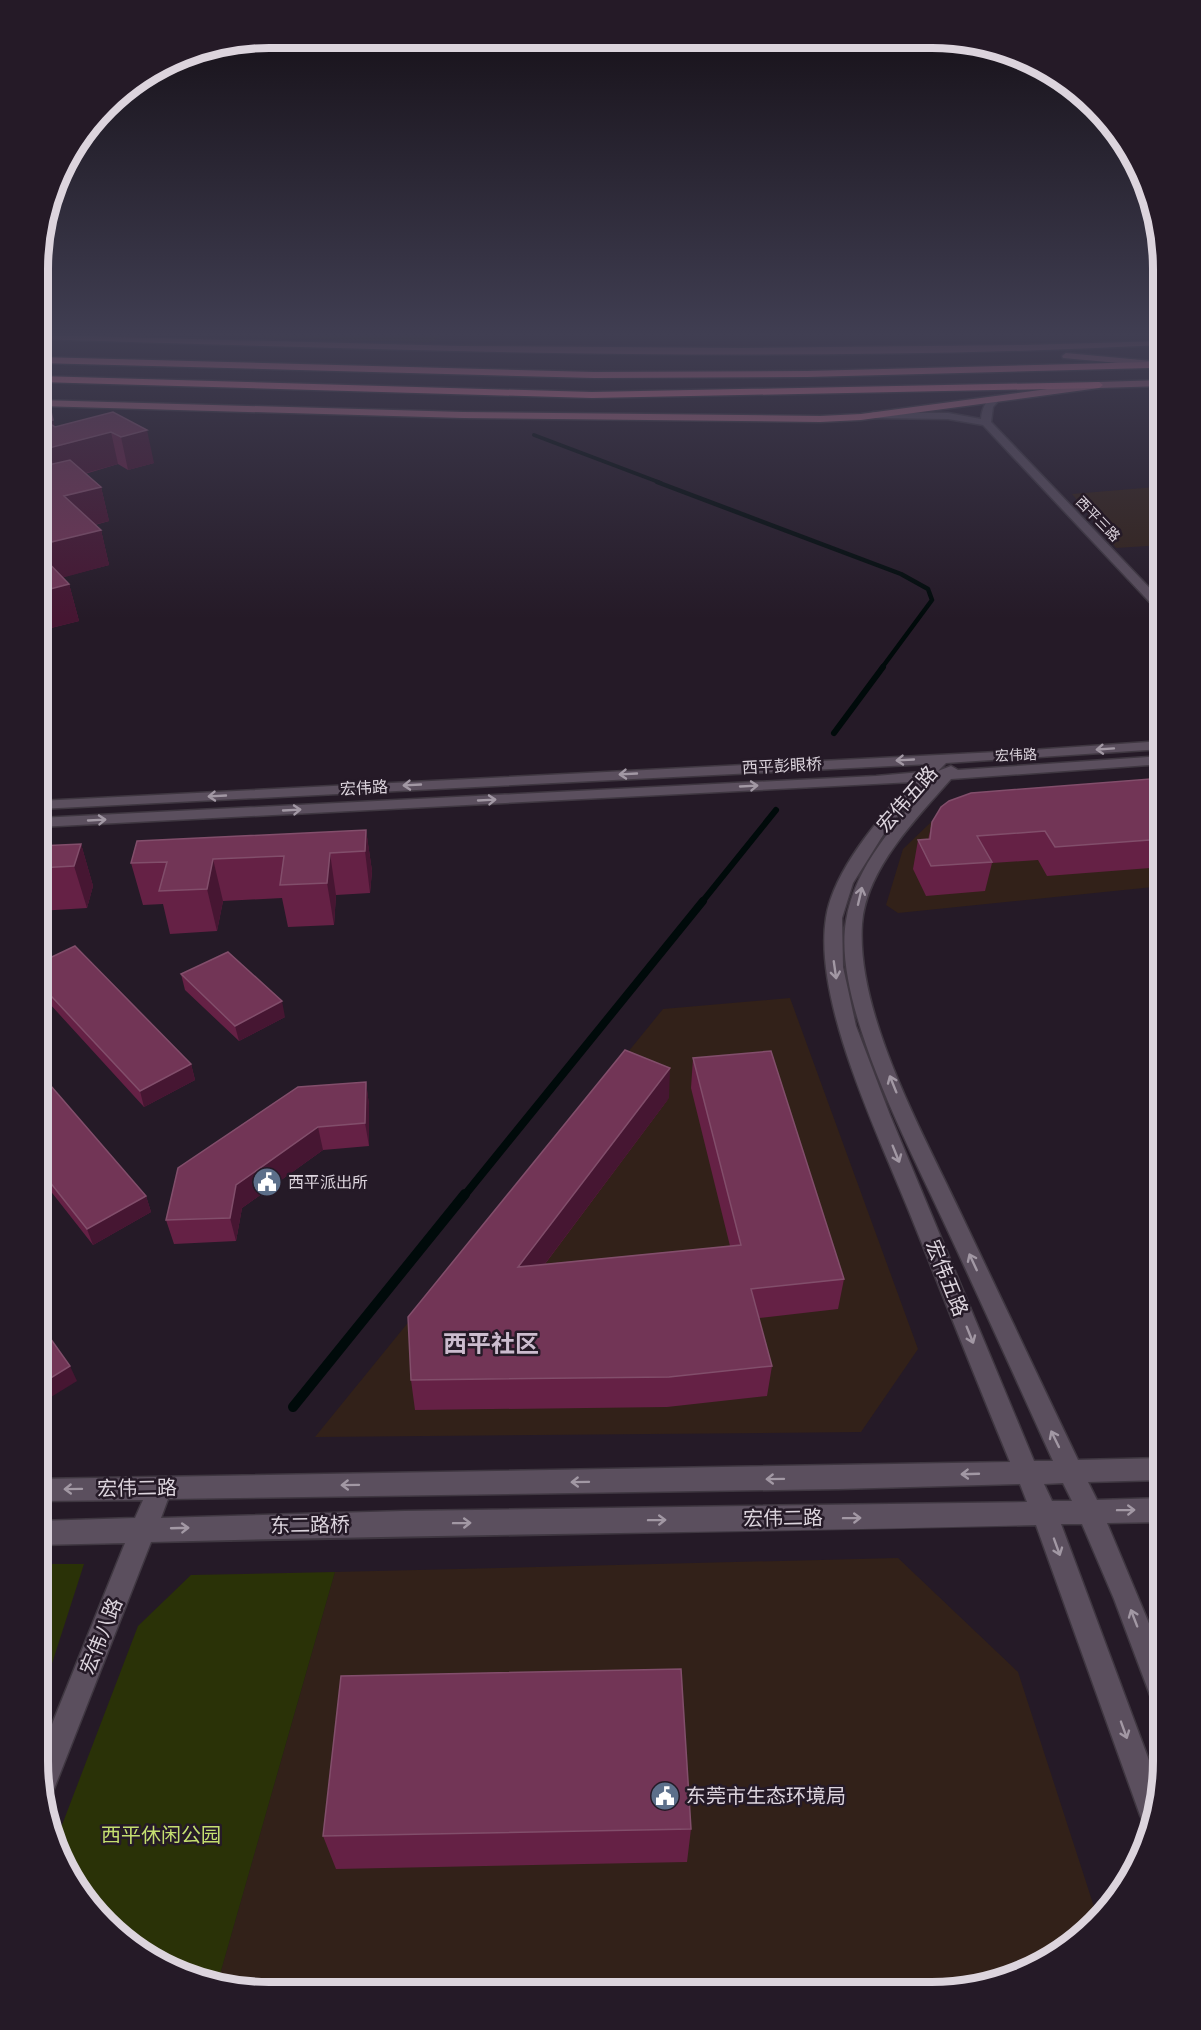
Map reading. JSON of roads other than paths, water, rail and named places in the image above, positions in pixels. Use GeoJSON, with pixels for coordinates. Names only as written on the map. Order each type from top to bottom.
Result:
{"type":"FeatureCollection","features":[{"type":"Feature","properties":{"kind":"street","name":"西平三路"},"geometry":{"type":"LineString","coordinates":[[992,430],[1153,598]]}},
{"type":"Feature","properties":{"kind":"street","name":"宏伟路"},"geometry":{"type":"LineString","coordinates":[[963,758],[1153,746]]}},
{"type":"Feature","properties":{"kind":"street","name":"宏伟五路"},"geometry":{"type":"LineString","coordinates":[[963,758],[926,775],[884,821],[845,883],[834,918],[834,967],[847,1026],[880,1115],[1044,1512],[1150,1800]]}},
{"type":"Feature","properties":{"kind":"street","name":"宏伟路"},"geometry":{"type":"LineString","coordinates":[[868,762],[945,766],[1153,760]]}},
{"type":"Feature","properties":{"kind":"street","name":"西平彭眼桥"},"geometry":{"type":"LineString","coordinates":[[686,771],[868,762]]}},
{"type":"Feature","properties":{"kind":"street","name":"宏伟五路"},"geometry":{"type":"LineString","coordinates":[[945,766],[901,826],[862,887],[855,923],[855,969],[868,1023],[902,1109],[1031,1391],[1071,1470],[1127,1599],[1153,1667]]}},
{"type":"Feature","properties":{"kind":"street","name":"宏伟路"},"geometry":{"type":"LineString","coordinates":[[48,805],[686,771]]}},
{"type":"Feature","properties":{"kind":"street","name":"西平彭眼桥"},"geometry":{"type":"LineString","coordinates":[[690,789],[876,780],[926,775]]}},
{"type":"Feature","properties":{"kind":"street","name":"宏伟路"},"geometry":{"type":"LineString","coordinates":[[48,823],[690,789]]}},
{"type":"Feature","properties":{"kind":"street"},"geometry":{"type":"LineString","coordinates":[[1028,1472],[1153,1469]]}},
{"type":"Feature","properties":{"kind":"street","name":"宏伟二路"},"geometry":{"type":"LineString","coordinates":[[48,1490],[827,1479],[1028,1472]]}},
{"type":"Feature","properties":{"kind":"street","name":"宏伟八路"},"geometry":{"type":"LineString","coordinates":[[48,1769],[160,1488]]}},
{"type":"Feature","properties":{"kind":"street","name":"宏伟二路"},"geometry":{"type":"LineString","coordinates":[[404,1523],[849,1518],[1153,1510]]}},
{"type":"Feature","properties":{"kind":"street","name":"东二路桥"},"geometry":{"type":"LineString","coordinates":[[143,1530],[404,1523]]}},
{"type":"Feature","properties":{"kind":"street"},"geometry":{"type":"LineString","coordinates":[[48,1533],[143,1530]]}},
{"type":"Feature","properties":{"kind":"waterway"},"geometry":{"type":"LineString","coordinates":[[534,435],[661,483]]}},
{"type":"Feature","properties":{"kind":"waterway"},"geometry":{"type":"LineString","coordinates":[[657,482],[901,574],[928,589],[932,600],[881,669]]}},
{"type":"Feature","properties":{"kind":"waterway"},"geometry":{"type":"LineString","coordinates":[[834,733],[883,667]]}},
{"type":"Feature","properties":{"kind":"waterway"},"geometry":{"type":"LineString","coordinates":[[702,902],[776,810]]}},
{"type":"Feature","properties":{"kind":"waterway"},"geometry":{"type":"LineString","coordinates":[[464,1196],[703,901]]}},
{"type":"Feature","properties":{"kind":"waterway"},"geometry":{"type":"LineString","coordinates":[[293,1407],[465,1194]]}},
{"type":"Feature","properties":{"kind":"place","name":"西平派出所"},"geometry":{"type":"Point","coordinates":[267,1182]}},
{"type":"Feature","properties":{"kind":"place","name":"东莞市生态环境局"},"geometry":{"type":"Point","coordinates":[665,1796]}},
{"type":"Feature","properties":{"kind":"district","name":"西平社区"},"geometry":{"type":"Point","coordinates":[491,1343]}},
{"type":"Feature","properties":{"kind":"park label","name":"西平休闲公园"},"geometry":{"type":"Point","coordinates":[161,1835]}}]}
